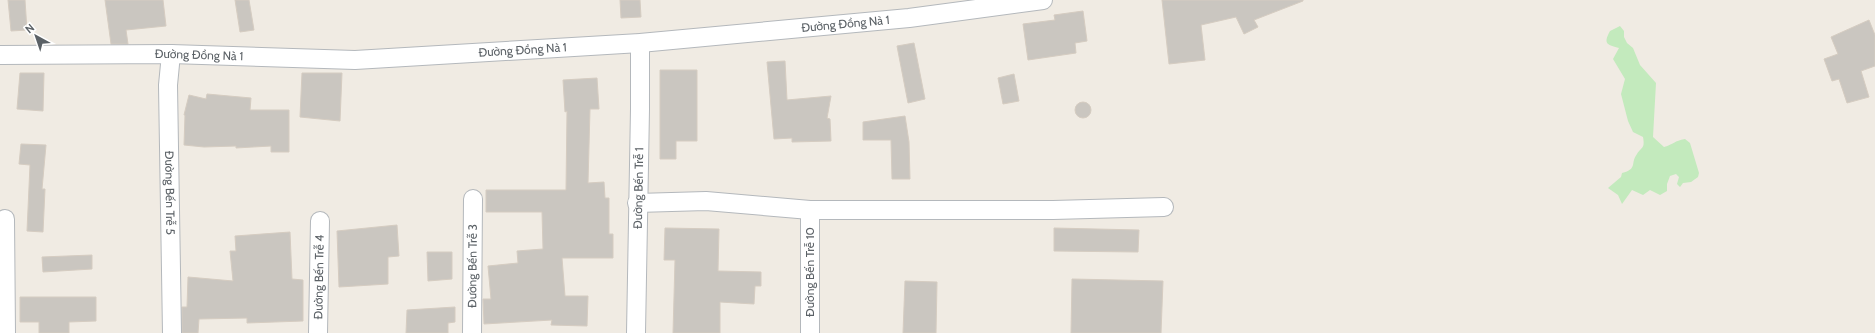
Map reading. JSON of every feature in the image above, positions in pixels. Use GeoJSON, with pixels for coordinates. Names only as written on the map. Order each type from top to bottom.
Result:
{"type":"FeatureCollection","features":[{"type":"Feature","properties":{"kind":"street","name":"Đường Đồng Nà 1"},"geometry":{"type":"LineString","coordinates":[[0,55],[171,54],[355,60],[640,43],[909,18],[1043,0]]}},
{"type":"Feature","properties":{"kind":"street","name":"Đường Bến Trễ 1"},"geometry":{"type":"LineString","coordinates":[[636,333],[640,43]]}},
{"type":"Feature","properties":{"kind":"street","name":"Đường Bến Trễ 5"},"geometry":{"type":"LineString","coordinates":[[171,54],[168,85],[172,333]]}},
{"type":"Feature","properties":{"kind":"street","name":"Đường Bến Trễ 3"},"geometry":{"type":"LineString","coordinates":[[472,333],[473,199]]}},
{"type":"Feature","properties":{"kind":"street"},"geometry":{"type":"LineString","coordinates":[[637,203],[706,202],[810,210],[1053,210],[1164,207]]}},
{"type":"Feature","properties":{"kind":"street","name":"Đường Bến Trễ 10"},"geometry":{"type":"LineString","coordinates":[[810,210],[810,333]]}},
{"type":"Feature","properties":{"kind":"street"},"geometry":{"type":"LineString","coordinates":[[5,219],[6,333]]}},
{"type":"Feature","properties":{"kind":"street","name":"Đường Bến Trễ 4"},"geometry":{"type":"LineString","coordinates":[[318,333],[320,221]]}},
{"type":"Feature","properties":{"kind":"green space"},"geometry":{"type":"Polygon","coordinates":[[[1620,26],[1624,31],[1624,37],[1627,43],[1633,48],[1640,65],[1656,83],[1653,137],[1664,147],[1685,139],[1690,143],[1699,173],[1698,177],[1691,182],[1683,183],[1680,187],[1677,184],[1679,177],[1676,174],[1670,176],[1667,184],[1667,191],[1660,195],[1650,190],[1643,195],[1632,190],[1622,204],[1618,195],[1608,188],[1621,177],[1622,173],[1632,168],[1635,157],[1644,144],[1643,137],[1633,132],[1628,121],[1621,94],[1625,79],[1613,59],[1619,48],[1608,44],[1607,42],[1610,31],[1620,26]]]}},
{"type":"Feature","properties":{"kind":"building"},"geometry":{"type":"Polygon","coordinates":[[[8,0],[25,0],[27,30],[11,31],[8,0]]]}},
{"type":"Feature","properties":{"kind":"building"},"geometry":{"type":"Polygon","coordinates":[[[105,0],[163,0],[166,26],[126,30],[128,44],[111,44],[105,0]]]}},
{"type":"Feature","properties":{"kind":"building"},"geometry":{"type":"Polygon","coordinates":[[[235,0],[249,0],[254,30],[240,32],[235,0]]]}},
{"type":"Feature","properties":{"kind":"building"},"geometry":{"type":"Polygon","coordinates":[[[620,0],[640,0],[641,17],[621,18],[620,0]]]}},
{"type":"Feature","properties":{"kind":"building"},"geometry":{"type":"Polygon","coordinates":[[[1162,0],[1303,1],[1254,20],[1258,27],[1244,34],[1236,17],[1201,25],[1205,60],[1169,64],[1162,0]]]}},
{"type":"Feature","properties":{"kind":"building"},"geometry":{"type":"Polygon","coordinates":[[[1083,11],[1087,41],[1075,43],[1076,53],[1028,60],[1023,24],[1055,20],[1054,15],[1083,11]]]}},
{"type":"Feature","properties":{"kind":"building"},"geometry":{"type":"Polygon","coordinates":[[[1869,20],[1875,35],[1875,66],[1861,71],[1869,97],[1847,103],[1839,79],[1832,81],[1824,59],[1838,54],[1831,37],[1869,20]]]}},
{"type":"Feature","properties":{"kind":"building"},"geometry":{"type":"Polygon","coordinates":[[[914,43],[925,99],[908,103],[897,46],[914,43]]]}},
{"type":"Feature","properties":{"kind":"building"},"geometry":{"type":"Polygon","coordinates":[[[785,61],[787,100],[831,96],[827,118],[830,119],[831,141],[792,142],[792,138],[774,139],[767,62],[785,61]]]}},
{"type":"Feature","properties":{"kind":"building"},"geometry":{"type":"Polygon","coordinates":[[[660,70],[697,70],[697,141],[676,141],[676,159],[660,159],[660,70]]]}},
{"type":"Feature","properties":{"kind":"building"},"geometry":{"type":"Polygon","coordinates":[[[20,73],[44,73],[43,111],[17,109],[20,73]]]}},
{"type":"Feature","properties":{"kind":"building"},"geometry":{"type":"Polygon","coordinates":[[[302,73],[342,73],[340,121],[300,117],[302,73]]]}},
{"type":"Feature","properties":{"kind":"building"},"geometry":{"type":"Polygon","coordinates":[[[1014,74],[1019,101],[1003,104],[998,78],[1014,74]]]}},
{"type":"Feature","properties":{"kind":"building"},"geometry":{"type":"Polygon","coordinates":[[[597,78],[599,109],[590,109],[588,183],[604,182],[605,198],[609,198],[609,234],[613,234],[613,258],[562,258],[565,296],[588,296],[587,326],[551,325],[552,320],[484,324],[483,299],[491,299],[488,266],[518,263],[517,251],[543,249],[542,212],[486,212],[486,190],[566,190],[567,111],[565,112],[563,80],[597,78]]]}},
{"type":"Feature","properties":{"kind":"building"},"geometry":{"type":"Polygon","coordinates":[[[207,94],[251,98],[250,110],[289,110],[289,152],[271,152],[271,146],[236,148],[236,146],[204,147],[184,145],[184,115],[189,95],[206,99],[207,94]]]}},
{"type":"Feature","properties":{"kind":"building"},"geometry":{"type":"Polygon","coordinates":[[[1083,102],[1089,104],[1091,110],[1089,116],[1083,118],[1077,116],[1075,110],[1077,104],[1083,102]]]}},
{"type":"Feature","properties":{"kind":"building"},"geometry":{"type":"Polygon","coordinates":[[[905,116],[909,142],[910,179],[892,179],[891,140],[863,140],[863,122],[905,116]]]}},
{"type":"Feature","properties":{"kind":"building"},"geometry":{"type":"Polygon","coordinates":[[[21,144],[46,145],[42,189],[45,189],[43,232],[27,231],[30,165],[19,164],[21,144]]]}},
{"type":"Feature","properties":{"kind":"building"},"geometry":{"type":"Polygon","coordinates":[[[397,225],[399,256],[388,257],[388,284],[339,287],[337,231],[397,225]]]}},
{"type":"Feature","properties":{"kind":"building"},"geometry":{"type":"Polygon","coordinates":[[[665,228],[719,229],[718,271],[761,272],[761,286],[755,286],[754,304],[720,302],[720,333],[673,333],[675,260],[664,260],[665,228]]]}},
{"type":"Feature","properties":{"kind":"building"},"geometry":{"type":"Polygon","coordinates":[[[1054,228],[1139,230],[1138,252],[1054,251],[1054,228]]]}},
{"type":"Feature","properties":{"kind":"building"},"geometry":{"type":"Polygon","coordinates":[[[290,232],[292,279],[303,280],[303,321],[247,323],[247,318],[199,319],[198,333],[182,333],[182,307],[187,307],[188,277],[233,281],[230,251],[236,251],[235,236],[290,232]]]}},
{"type":"Feature","properties":{"kind":"building"},"geometry":{"type":"Polygon","coordinates":[[[427,252],[452,252],[452,279],[428,281],[427,252]]]}},
{"type":"Feature","properties":{"kind":"building"},"geometry":{"type":"Polygon","coordinates":[[[92,255],[92,269],[43,272],[42,257],[92,255]]]}},
{"type":"Feature","properties":{"kind":"building"},"geometry":{"type":"Polygon","coordinates":[[[1072,279],[1163,281],[1161,333],[1071,333],[1072,279]]]}},
{"type":"Feature","properties":{"kind":"building"},"geometry":{"type":"Polygon","coordinates":[[[905,281],[937,282],[936,333],[903,333],[905,281]]]}},
{"type":"Feature","properties":{"kind":"building"},"geometry":{"type":"Polygon","coordinates":[[[20,297],[96,297],[96,321],[69,322],[69,333],[39,333],[39,322],[20,322],[20,297]]]}},
{"type":"Feature","properties":{"kind":"building"},"geometry":{"type":"Polygon","coordinates":[[[455,307],[455,322],[448,323],[448,333],[406,333],[407,310],[455,307]]]}}]}
